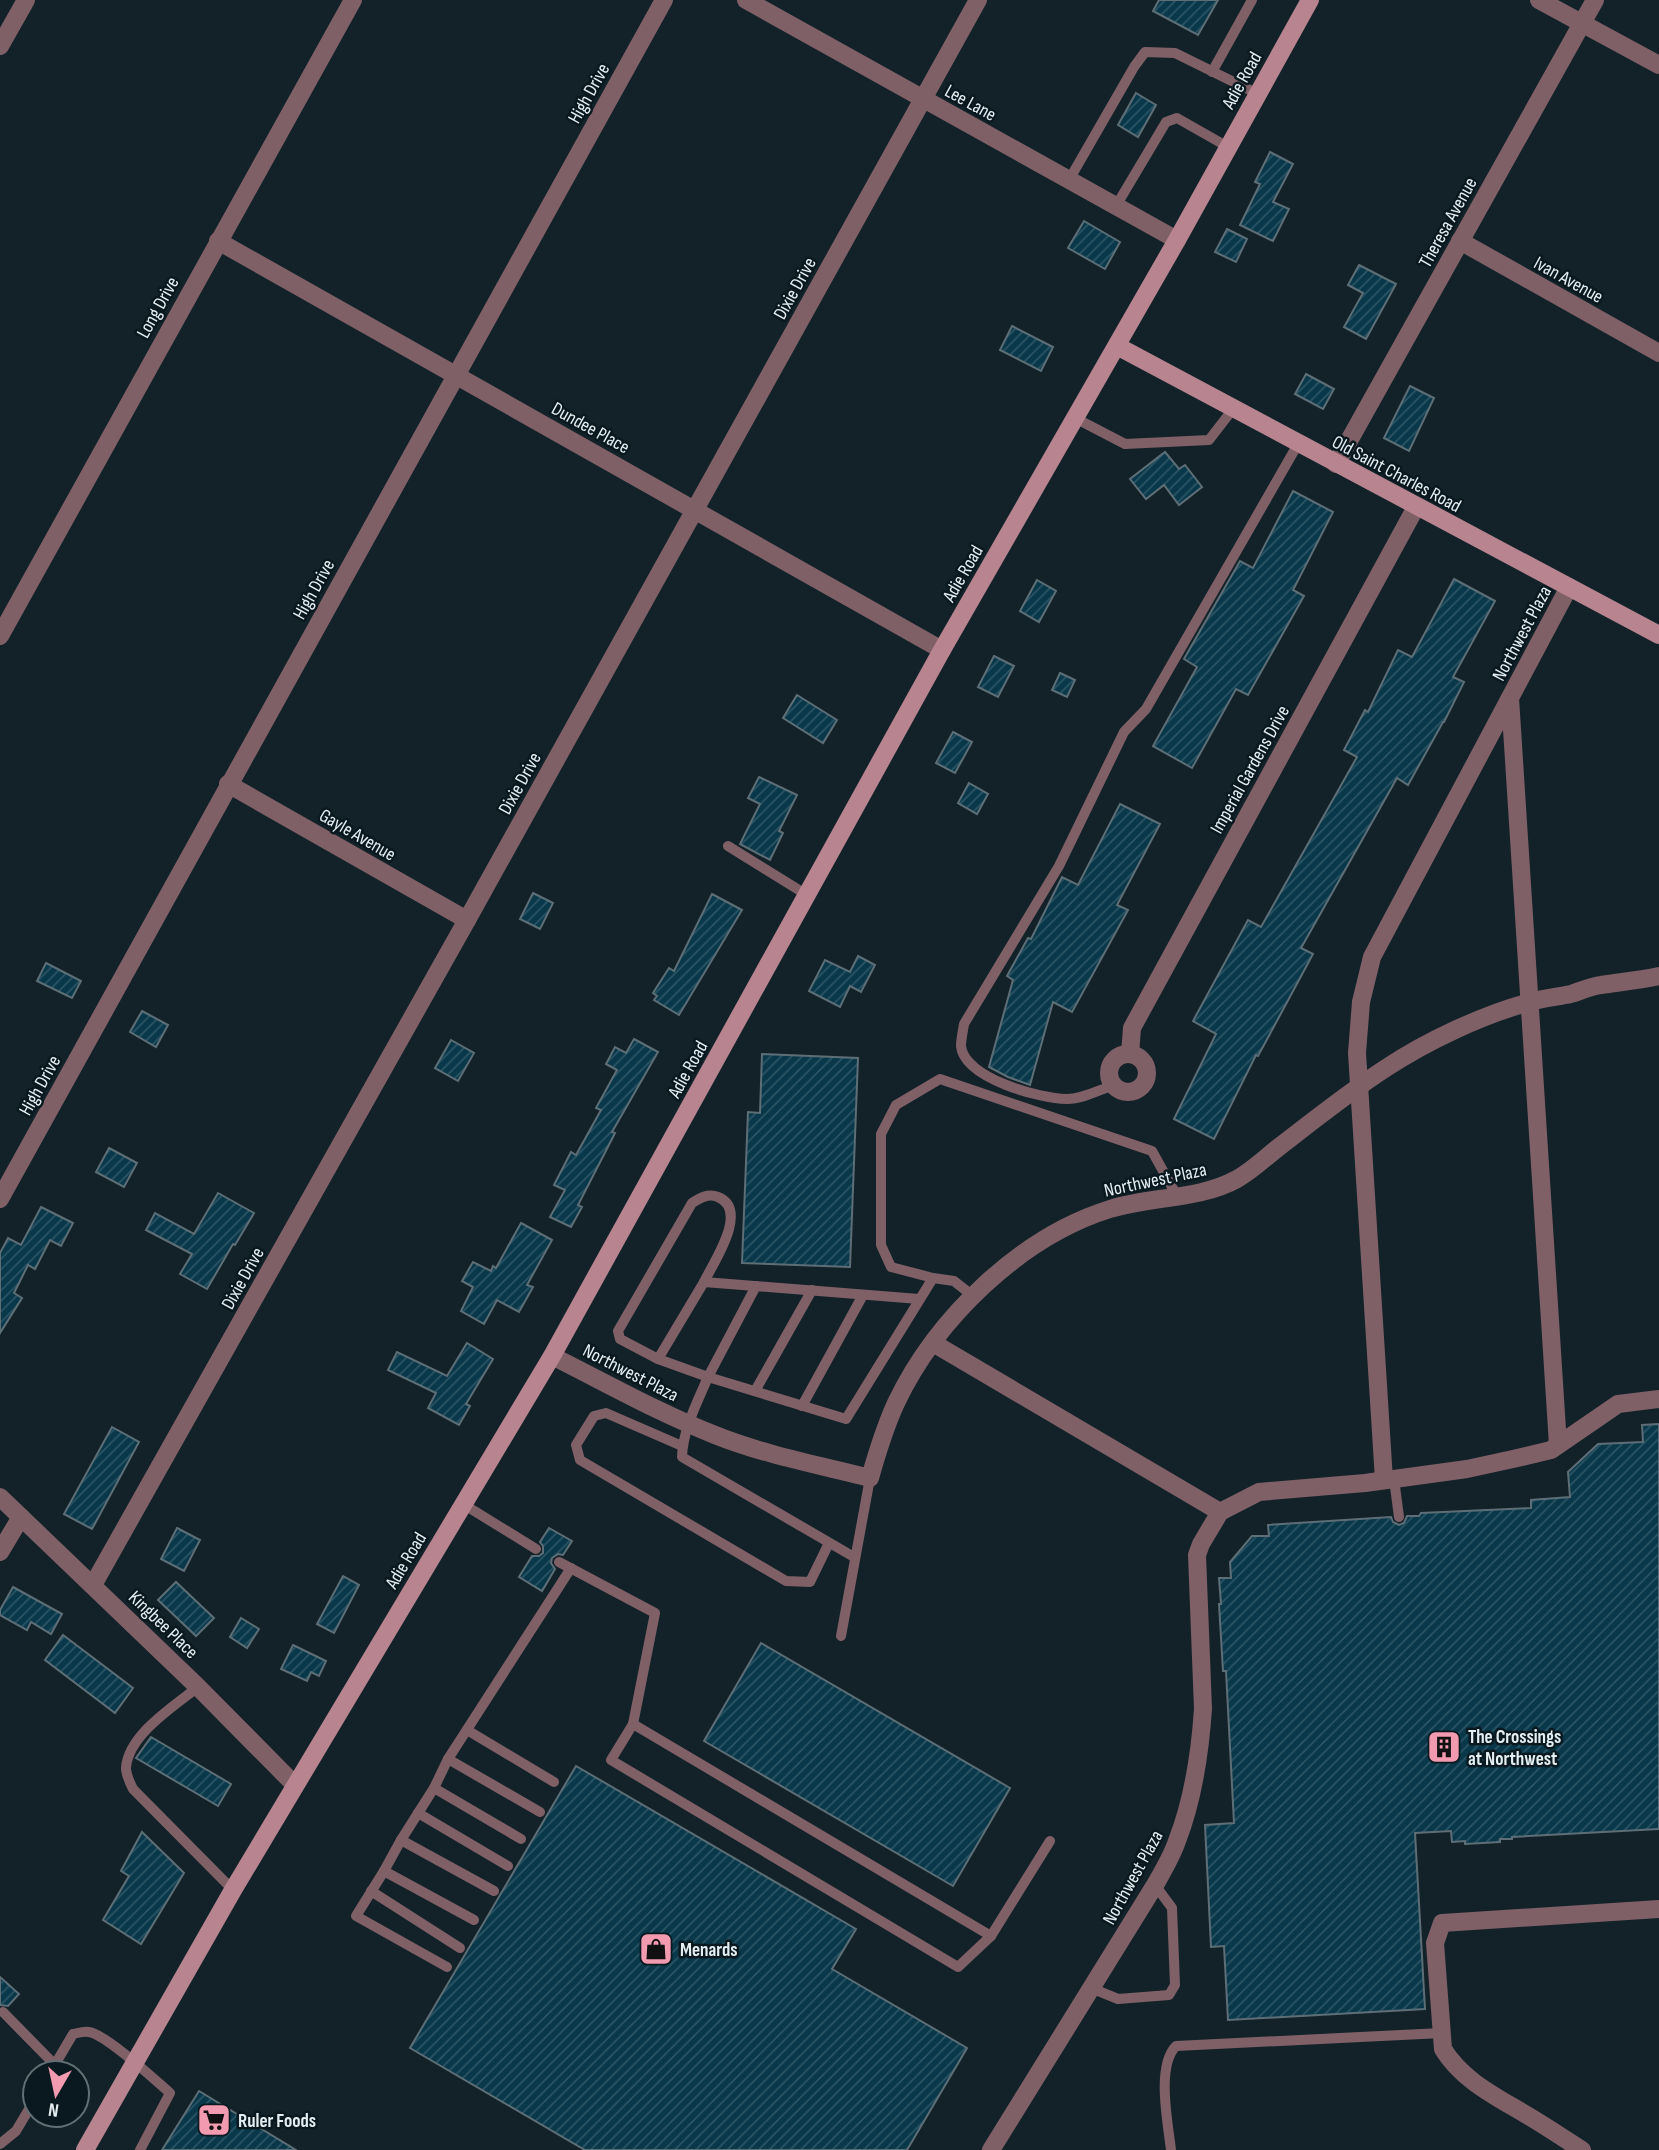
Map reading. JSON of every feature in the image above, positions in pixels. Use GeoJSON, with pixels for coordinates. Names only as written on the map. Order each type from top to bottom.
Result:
{"type":"FeatureCollection","features":[{"type":"Feature","properties":{"kind":"street"},"geometry":{"type":"LineString","coordinates":[[0,46],[26,0]]}},
{"type":"Feature","properties":{"kind":"street","name":"Long Drive"},"geometry":{"type":"LineString","coordinates":[[0,636],[353,0]]}},
{"type":"Feature","properties":{"kind":"street","name":"High Drive"},"geometry":{"type":"LineString","coordinates":[[0,1199],[664,0]]}},
{"type":"Feature","properties":{"kind":"street","name":"Lee Lane"},"geometry":{"type":"LineString","coordinates":[[746,0],[1177,240]]}},
{"type":"Feature","properties":{"kind":"street","name":"Dixie Drive"},"geometry":{"type":"LineString","coordinates":[[93,1585],[467,920],[978,0]]}},
{"type":"Feature","properties":{"kind":"street","name":"Adie Road"},"geometry":{"type":"LineString","coordinates":[[85,2150],[295,1785],[552,1356],[943,650],[1177,240],[1310,0]]}},
{"type":"Feature","properties":{"kind":"street"},"geometry":{"type":"LineString","coordinates":[[1539,0],[1659,65]]}},
{"type":"Feature","properties":{"kind":"street","name":"Theresa Avenue"},"geometry":{"type":"LineString","coordinates":[[1336,464],[1595,0]]}},
{"type":"Feature","properties":{"kind":"street","name":"Dundee Place"},"geometry":{"type":"LineString","coordinates":[[218,241],[943,650]]}},
{"type":"Feature","properties":{"kind":"street","name":"Ivan Avenue"},"geometry":{"type":"LineString","coordinates":[[1460,241],[1659,353]]}},
{"type":"Feature","properties":{"kind":"street","name":"Old Saint Charles Road"},"geometry":{"type":"LineString","coordinates":[[1117,346],[1659,635]]}},
{"type":"Feature","properties":{"kind":"street","name":"Imperial Gardens Drive"},"geometry":{"type":"LineString","coordinates":[[1130,1054],[1132,1028],[1416,507]]}},
{"type":"Feature","properties":{"kind":"street","name":"Northwest Plaza"},"geometry":{"type":"LineString","coordinates":[[1389,1480],[1357,1053],[1361,1002],[1372,957],[1569,587]]}},
{"type":"Feature","properties":{"kind":"street","name":"Northwest Plaza"},"geometry":{"type":"LineString","coordinates":[[1510,698],[1558,1445]]}},
{"type":"Feature","properties":{"kind":"street","name":"Gayle Avenue"},"geometry":{"type":"LineString","coordinates":[[228,784],[467,920]]}},
{"type":"Feature","properties":{"kind":"street","name":"Northwest Plaza"},"geometry":{"type":"LineString","coordinates":[[552,1356],[689,1424],[744,1445],[870,1478],[896,1404],[933,1343],[973,1296],[1031,1247],[1077,1221],[1130,1202],[1219,1187],[1244,1175],[1387,1067],[1440,1038],[1529,1002],[1599,985],[1659,976]]}},
{"type":"Feature","properties":{"kind":"street"},"geometry":{"type":"LineString","coordinates":[[1130,1054],[1145,1063],[1147,1069],[1142,1086],[1131,1091],[1118,1089],[1114,1084],[1109,1072],[1114,1060],[1119,1056],[1130,1054]]}},
{"type":"Feature","properties":{"kind":"street"},"geometry":{"type":"LineString","coordinates":[[933,1343],[1220,1513],[1259,1492],[1389,1480],[1479,1466],[1551,1450],[1618,1404],[1659,1399]]}},
{"type":"Feature","properties":{"kind":"street","name":"Kingbee Place"},"geometry":{"type":"LineString","coordinates":[[0,1497],[198,1687],[295,1785]]}},
{"type":"Feature","properties":{"kind":"street","name":"Northwest Plaza"},"geometry":{"type":"LineString","coordinates":[[991,2150],[1155,1885],[1178,1841],[1199,1753],[1203,1709],[1197,1555],[1220,1513]]}},
{"type":"Feature","properties":{"kind":"street"},"geometry":{"type":"LineString","coordinates":[[0,1552],[21,1517]]}},
{"type":"Feature","properties":{"kind":"street"},"geometry":{"type":"LineString","coordinates":[[1581,2150],[1463,2075],[1451,2063],[1443,2049],[1436,1943],[1442,1923],[1659,1909]]}},
{"type":"Feature","properties":{"kind":"lane"},"geometry":{"type":"LineString","coordinates":[[1212,72],[1252,0]]}},
{"type":"Feature","properties":{"kind":"lane"},"geometry":{"type":"LineString","coordinates":[[1069,180],[1145,52],[1175,53],[1258,94]]}},
{"type":"Feature","properties":{"kind":"lane"},"geometry":{"type":"LineString","coordinates":[[1115,206],[1166,122],[1177,118],[1228,147]]}},
{"type":"Feature","properties":{"kind":"lane"},"geometry":{"type":"LineString","coordinates":[[1075,418],[1125,444],[1209,440],[1233,409]]}},
{"type":"Feature","properties":{"kind":"lane"},"geometry":{"type":"LineString","coordinates":[[1114,1084],[1066,1099],[993,1080],[979,1072],[966,1059],[961,1047],[964,1024],[1059,866],[1125,732],[1146,709],[1298,444]]}},
{"type":"Feature","properties":{"kind":"lane"},"geometry":{"type":"LineString","coordinates":[[728,846],[807,895]]}},
{"type":"Feature","properties":{"kind":"lane"},"geometry":{"type":"LineString","coordinates":[[973,1296],[954,1280],[933,1278],[891,1267],[881,1245],[881,1134],[896,1105],[940,1079],[1152,1151],[1177,1196]]}},
{"type":"Feature","properties":{"kind":"lane"},"geometry":{"type":"LineString","coordinates":[[658,1359],[727,1238],[732,1216],[728,1205],[717,1197],[702,1196],[692,1203],[618,1331],[620,1339],[658,1359],[708,1377],[846,1419],[933,1278]]}},
{"type":"Feature","properties":{"kind":"lane"},"geometry":{"type":"LineString","coordinates":[[704,1282],[919,1299]]}},
{"type":"Feature","properties":{"kind":"lane"},"geometry":{"type":"LineString","coordinates":[[756,1286],[708,1377],[689,1424],[682,1446],[682,1457],[854,1557]]}},
{"type":"Feature","properties":{"kind":"lane"},"geometry":{"type":"LineString","coordinates":[[755,1391],[812,1290]]}},
{"type":"Feature","properties":{"kind":"lane"},"geometry":{"type":"LineString","coordinates":[[802,1406],[863,1294]]}},
{"type":"Feature","properties":{"kind":"lane"},"geometry":{"type":"LineString","coordinates":[[682,1446],[606,1413],[594,1416],[576,1445],[580,1460],[786,1581],[810,1582],[829,1543]]}},
{"type":"Feature","properties":{"kind":"lane"},"geometry":{"type":"LineString","coordinates":[[841,1636],[870,1478]]}},
{"type":"Feature","properties":{"kind":"lane"},"geometry":{"type":"LineString","coordinates":[[1389,1480],[1399,1517]]}},
{"type":"Feature","properties":{"kind":"lane"},"geometry":{"type":"LineString","coordinates":[[463,1504],[537,1549]]}},
{"type":"Feature","properties":{"kind":"lane"},"geometry":{"type":"LineString","coordinates":[[559,1562],[654,1613],[633,1724],[611,1760],[958,1967],[991,1936],[1050,1841]]}},
{"type":"Feature","properties":{"kind":"lane"},"geometry":{"type":"LineString","coordinates":[[447,1967],[356,1916],[449,1759],[570,1568]]}},
{"type":"Feature","properties":{"kind":"lane"},"geometry":{"type":"LineString","coordinates":[[198,1687],[142,1734],[129,1752],[126,1771],[132,1789],[233,1891]]}},
{"type":"Feature","properties":{"kind":"lane"},"geometry":{"type":"LineString","coordinates":[[633,1724],[991,1936]]}},
{"type":"Feature","properties":{"kind":"lane"},"geometry":{"type":"LineString","coordinates":[[467,1730],[554,1782]]}},
{"type":"Feature","properties":{"kind":"lane"},"geometry":{"type":"LineString","coordinates":[[449,1759],[540,1812]]}},
{"type":"Feature","properties":{"kind":"lane"},"geometry":{"type":"LineString","coordinates":[[434,1788],[521,1839]]}},
{"type":"Feature","properties":{"kind":"lane"},"geometry":{"type":"LineString","coordinates":[[418,1813],[508,1866]]}},
{"type":"Feature","properties":{"kind":"lane"},"geometry":{"type":"LineString","coordinates":[[401,1840],[494,1891]]}},
{"type":"Feature","properties":{"kind":"lane"},"geometry":{"type":"LineString","coordinates":[[384,1871],[474,1920]]}},
{"type":"Feature","properties":{"kind":"lane"},"geometry":{"type":"LineString","coordinates":[[1091,1988],[1118,1999],[1170,1995],[1175,1985],[1172,1908],[1155,1885]]}},
{"type":"Feature","properties":{"kind":"lane"},"geometry":{"type":"LineString","coordinates":[[371,1891],[460,1948]]}},
{"type":"Feature","properties":{"kind":"lane"},"geometry":{"type":"LineString","coordinates":[[3,2011],[44,2059]]}},
{"type":"Feature","properties":{"kind":"lane"},"geometry":{"type":"LineString","coordinates":[[59,2059],[73,2034],[88,2031],[135,2062],[170,2093],[140,2150]]}},
{"type":"Feature","properties":{"kind":"lane"},"geometry":{"type":"LineString","coordinates":[[1171,2150],[1165,2075],[1169,2053],[1176,2046],[1442,2033]]}},
{"type":"Feature","properties":{"kind":"lane"},"geometry":{"type":"LineString","coordinates":[[0,2144],[16,2131],[21,2123]]}},
{"type":"Feature","properties":{"kind":"building"},"geometry":{"type":"Polygon","coordinates":[[[1159,0],[1218,0],[1198,35],[1153,11],[1159,0]]]}},
{"type":"Feature","properties":{"kind":"building"},"geometry":{"type":"Polygon","coordinates":[[[1136,93],[1156,105],[1138,137],[1118,125],[1136,93]]]}},
{"type":"Feature","properties":{"kind":"building"},"geometry":{"type":"Polygon","coordinates":[[[1270,152],[1293,164],[1273,202],[1289,209],[1273,241],[1240,225],[1260,184],[1255,182],[1270,152]]]}},
{"type":"Feature","properties":{"kind":"building"},"geometry":{"type":"Polygon","coordinates":[[[1084,221],[1120,242],[1105,269],[1068,248],[1084,221]]]}},
{"type":"Feature","properties":{"kind":"building"},"geometry":{"type":"Polygon","coordinates":[[[1227,229],[1247,239],[1236,262],[1215,252],[1227,229]]]}},
{"type":"Feature","properties":{"kind":"building"},"geometry":{"type":"Polygon","coordinates":[[[1359,265],[1396,284],[1366,339],[1344,327],[1363,293],[1348,285],[1359,265]]]}},
{"type":"Feature","properties":{"kind":"building"},"geometry":{"type":"Polygon","coordinates":[[[1012,326],[1053,347],[1041,371],[1000,350],[1012,326]]]}},
{"type":"Feature","properties":{"kind":"building"},"geometry":{"type":"Polygon","coordinates":[[[1306,374],[1334,389],[1323,409],[1295,394],[1306,374]]]}},
{"type":"Feature","properties":{"kind":"building"},"geometry":{"type":"Polygon","coordinates":[[[1410,386],[1434,398],[1409,451],[1384,438],[1410,386]]]}},
{"type":"Feature","properties":{"kind":"building"},"geometry":{"type":"Polygon","coordinates":[[[1165,452],[1179,469],[1185,465],[1202,487],[1179,505],[1164,485],[1146,499],[1130,479],[1165,452]]]}},
{"type":"Feature","properties":{"kind":"building"},"geometry":{"type":"Polygon","coordinates":[[[1293,491],[1333,512],[1293,590],[1304,596],[1248,695],[1236,689],[1192,768],[1153,746],[1197,667],[1184,659],[1240,561],[1253,568],[1293,491]]]}},
{"type":"Feature","properties":{"kind":"building"},"geometry":{"type":"Polygon","coordinates":[[[1454,579],[1495,601],[1453,677],[1464,682],[1408,785],[1397,778],[1301,948],[1313,954],[1258,1056],[1256,1055],[1214,1139],[1174,1119],[1216,1034],[1193,1021],[1248,920],[1261,927],[1357,757],[1344,750],[1365,710],[1368,712],[1398,650],[1412,657],[1454,579]]]}},
{"type":"Feature","properties":{"kind":"building"},"geometry":{"type":"Polygon","coordinates":[[[1037,580],[1056,591],[1039,622],[1020,611],[1037,580]]]}},
{"type":"Feature","properties":{"kind":"building"},"geometry":{"type":"Polygon","coordinates":[[[994,656],[1014,666],[998,697],[978,687],[994,656]]]}},
{"type":"Feature","properties":{"kind":"building"},"geometry":{"type":"Polygon","coordinates":[[[1060,673],[1075,680],[1067,697],[1052,690],[1060,673]]]}},
{"type":"Feature","properties":{"kind":"building"},"geometry":{"type":"Polygon","coordinates":[[[797,695],[837,720],[823,743],[783,718],[797,695]]]}},
{"type":"Feature","properties":{"kind":"building"},"geometry":{"type":"Polygon","coordinates":[[[953,732],[972,742],[955,773],[936,763],[953,732]]]}},
{"type":"Feature","properties":{"kind":"building"},"geometry":{"type":"Polygon","coordinates":[[[759,777],[797,795],[779,831],[783,833],[770,860],[740,844],[760,804],[748,798],[759,777]]]}},
{"type":"Feature","properties":{"kind":"building"},"geometry":{"type":"Polygon","coordinates":[[[969,783],[988,794],[977,814],[958,803],[969,783]]]}},
{"type":"Feature","properties":{"kind":"building"},"geometry":{"type":"Polygon","coordinates":[[[1120,804],[1160,824],[1117,905],[1128,910],[1072,1012],[1053,1002],[1030,1085],[1008,1077],[989,1067],[1013,980],[1007,976],[1028,938],[1031,939],[1062,877],[1078,885],[1120,804]]]}},
{"type":"Feature","properties":{"kind":"building"},"geometry":{"type":"Polygon","coordinates":[[[533,893],[553,903],[540,929],[520,919],[533,893]]]}},
{"type":"Feature","properties":{"kind":"building"},"geometry":{"type":"Polygon","coordinates":[[[712,894],[742,910],[679,1015],[654,1000],[657,996],[653,993],[669,968],[674,971],[712,894]]]}},
{"type":"Feature","properties":{"kind":"building"},"geometry":{"type":"Polygon","coordinates":[[[858,956],[875,965],[861,992],[850,986],[840,1007],[809,991],[825,960],[850,972],[858,956]]]}},
{"type":"Feature","properties":{"kind":"building"},"geometry":{"type":"Polygon","coordinates":[[[46,963],[81,981],[72,998],[37,981],[46,963]]]}},
{"type":"Feature","properties":{"kind":"building"},"geometry":{"type":"Polygon","coordinates":[[[142,1011],[168,1025],[156,1047],[130,1032],[142,1011]]]}},
{"type":"Feature","properties":{"kind":"building"},"geometry":{"type":"Polygon","coordinates":[[[634,1039],[658,1052],[612,1132],[615,1133],[578,1205],[582,1207],[571,1227],[550,1217],[565,1190],[554,1185],[571,1152],[576,1155],[601,1110],[596,1108],[617,1070],[606,1064],[615,1047],[626,1053],[634,1039]]]}},
{"type":"Feature","properties":{"kind":"building"},"geometry":{"type":"Polygon","coordinates":[[[451,1040],[474,1053],[458,1081],[435,1068],[451,1040]]]}},
{"type":"Feature","properties":{"kind":"building"},"geometry":{"type":"Polygon","coordinates":[[[762,1054],[858,1058],[850,1267],[742,1263],[748,1112],[760,1113],[762,1054]]]}},
{"type":"Feature","properties":{"kind":"building"},"geometry":{"type":"Polygon","coordinates":[[[109,1148],[137,1163],[124,1187],[96,1172],[109,1148]]]}},
{"type":"Feature","properties":{"kind":"building"},"geometry":{"type":"Polygon","coordinates":[[[218,1193],[254,1213],[207,1289],[180,1274],[192,1254],[146,1230],[155,1213],[194,1234],[218,1193]]]}},
{"type":"Feature","properties":{"kind":"building"},"geometry":{"type":"Polygon","coordinates":[[[41,1207],[73,1223],[61,1246],[50,1240],[35,1269],[28,1265],[14,1293],[22,1298],[0,1333],[0,1253],[8,1238],[21,1245],[41,1207]]]}},
{"type":"Feature","properties":{"kind":"building"},"geometry":{"type":"Polygon","coordinates":[[[521,1223],[552,1240],[527,1285],[533,1287],[519,1312],[497,1300],[484,1324],[461,1311],[473,1287],[462,1281],[473,1262],[491,1271],[493,1266],[496,1268],[521,1223]]]}},
{"type":"Feature","properties":{"kind":"building"},"geometry":{"type":"Polygon","coordinates":[[[467,1343],[493,1359],[466,1404],[470,1406],[459,1425],[428,1408],[436,1393],[388,1370],[397,1352],[447,1376],[467,1343]]]}},
{"type":"Feature","properties":{"kind":"building","name":"The Crossings at Northwest"},"geometry":{"type":"Polygon","coordinates":[[[1659,1424],[1659,1829],[1512,1837],[1500,1839],[1500,1842],[1465,1844],[1465,1841],[1452,1842],[1451,1831],[1415,1833],[1425,2009],[1228,2020],[1224,1946],[1211,1947],[1205,1825],[1234,1823],[1226,1671],[1223,1671],[1219,1604],[1219,1578],[1231,1578],[1230,1562],[1252,1536],[1269,1536],[1268,1525],[1391,1517],[1393,1522],[1399,1525],[1404,1523],[1407,1516],[1419,1516],[1421,1513],[1531,1508],[1531,1500],[1570,1497],[1568,1472],[1598,1444],[1643,1442],[1642,1425],[1659,1424]]]}},
{"type":"Feature","properties":{"kind":"building"},"geometry":{"type":"Polygon","coordinates":[[[112,1427],[139,1442],[92,1529],[64,1514],[112,1427]]]}},
{"type":"Feature","properties":{"kind":"building"},"geometry":{"type":"Polygon","coordinates":[[[177,1528],[200,1540],[184,1571],[161,1559],[177,1528]]]}},
{"type":"Feature","properties":{"kind":"building"},"geometry":{"type":"Polygon","coordinates":[[[549,1528],[572,1541],[563,1555],[558,1554],[552,1558],[551,1563],[555,1569],[542,1591],[519,1577],[532,1556],[543,1553],[540,1542],[549,1528]]]}},
{"type":"Feature","properties":{"kind":"building"},"geometry":{"type":"Polygon","coordinates":[[[343,1576],[359,1585],[334,1633],[317,1624],[343,1576]]]}},
{"type":"Feature","properties":{"kind":"building"},"geometry":{"type":"Polygon","coordinates":[[[176,1582],[214,1618],[196,1636],[158,1600],[176,1582]]]}},
{"type":"Feature","properties":{"kind":"building"},"geometry":{"type":"Polygon","coordinates":[[[13,1587],[62,1614],[51,1634],[31,1622],[27,1630],[0,1615],[0,1610],[13,1587]]]}},
{"type":"Feature","properties":{"kind":"building"},"geometry":{"type":"Polygon","coordinates":[[[241,1618],[259,1629],[247,1648],[230,1637],[241,1618]]]}},
{"type":"Feature","properties":{"kind":"building"},"geometry":{"type":"Polygon","coordinates":[[[63,1635],[133,1688],[115,1713],[45,1660],[63,1635]]]}},
{"type":"Feature","properties":{"kind":"building"},"geometry":{"type":"Polygon","coordinates":[[[761,1643],[1010,1788],[953,1886],[704,1741],[761,1643]]]}},
{"type":"Feature","properties":{"kind":"building"},"geometry":{"type":"Polygon","coordinates":[[[293,1645],[326,1661],[319,1676],[311,1672],[307,1681],[281,1669],[293,1645]]]}},
{"type":"Feature","properties":{"kind":"building"},"geometry":{"type":"Polygon","coordinates":[[[151,1737],[231,1784],[218,1806],[136,1758],[151,1737]]]}},
{"type":"Feature","properties":{"kind":"building","name":"Menards"},"geometry":{"type":"Polygon","coordinates":[[[576,1766],[856,1929],[832,1969],[967,2048],[907,2150],[585,2150],[410,2048],[576,1766]]]}},
{"type":"Feature","properties":{"kind":"building"},"geometry":{"type":"Polygon","coordinates":[[[142,1832],[184,1873],[141,1944],[103,1920],[129,1876],[121,1871],[142,1832]]]}},
{"type":"Feature","properties":{"kind":"building"},"geometry":{"type":"Polygon","coordinates":[[[0,1977],[19,1994],[8,2006],[0,2005],[0,1977]]]}},
{"type":"Feature","properties":{"kind":"building","name":"Ruler Foods"},"geometry":{"type":"Polygon","coordinates":[[[199,2091],[296,2150],[162,2150],[199,2091]]]}},
{"type":"Feature","properties":{"kind":"place","name":"The Crossings at Northwest"},"geometry":{"type":"Point","coordinates":[1444,1747]}},
{"type":"Feature","properties":{"kind":"place","name":"Menards"},"geometry":{"type":"Point","coordinates":[656,1949]}},
{"type":"Feature","properties":{"kind":"place","name":"Ruler Foods"},"geometry":{"type":"Point","coordinates":[214,2120]}}]}
